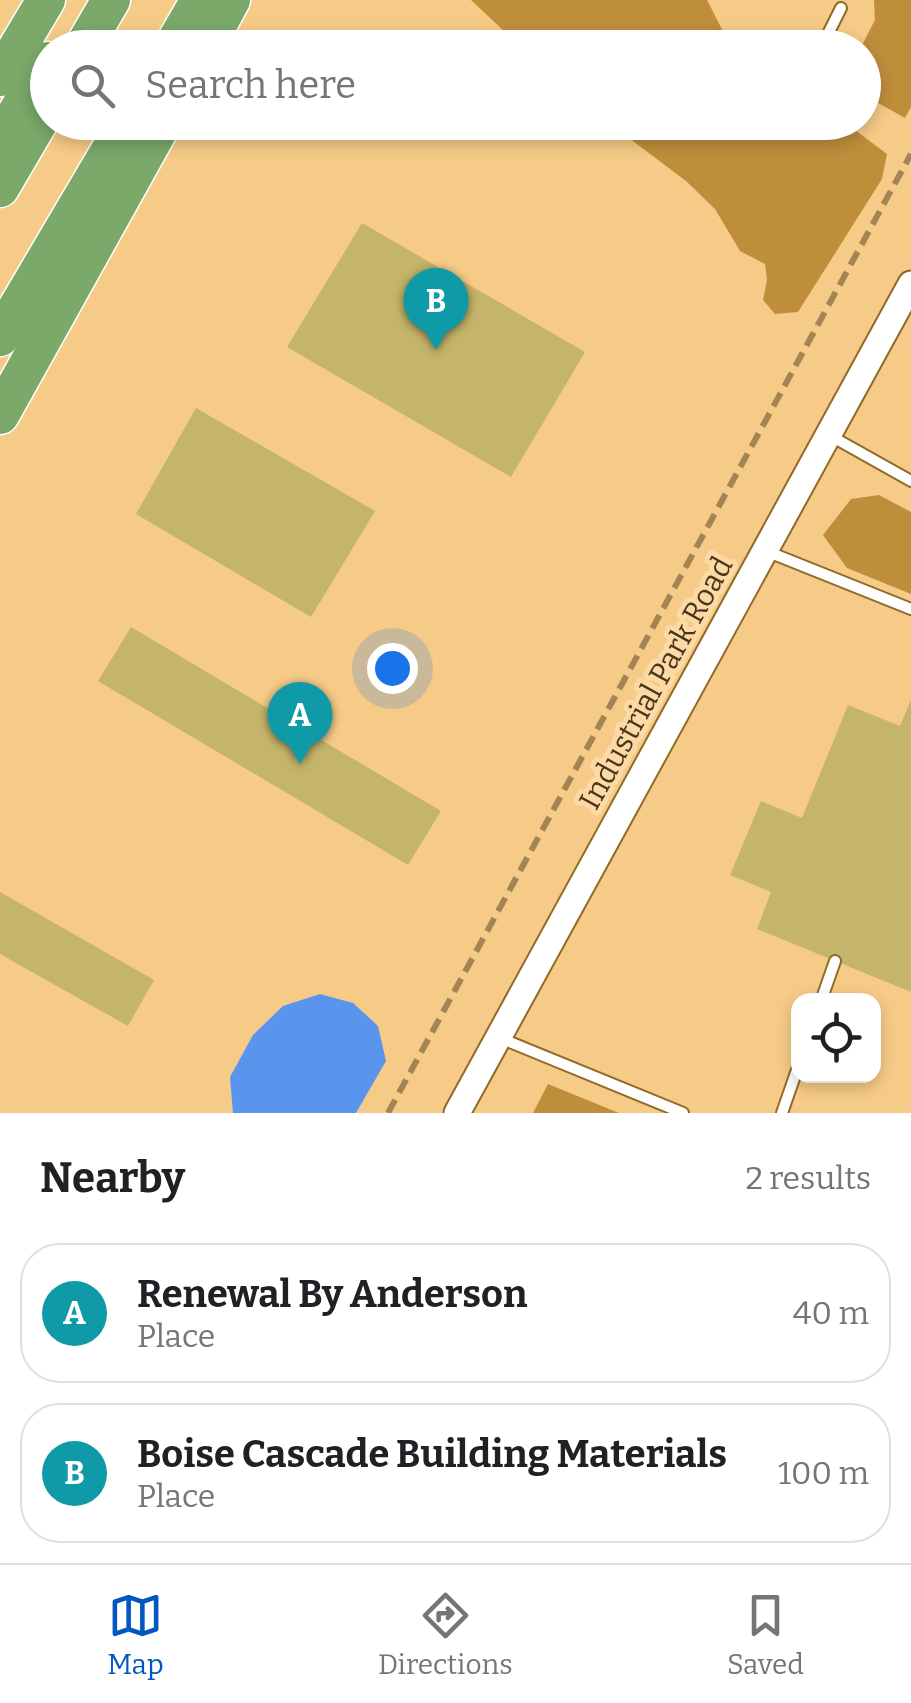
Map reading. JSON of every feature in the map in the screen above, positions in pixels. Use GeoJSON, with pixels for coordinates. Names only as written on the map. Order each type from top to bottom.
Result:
{"type":"FeatureCollection","features":[{"type":"Feature","properties":{"kind":"highway"},"geometry":{"type":"LineString","coordinates":[[0,77],[46,0]]}},
{"type":"Feature","properties":{"kind":"highway"},"geometry":{"type":"LineString","coordinates":[[66,30],[83,0]]}},
{"type":"Feature","properties":{"kind":"highway"},"geometry":{"type":"LineString","coordinates":[[94,30],[111,0]]}},
{"type":"Feature","properties":{"kind":"highway"},"geometry":{"type":"LineString","coordinates":[[182,30],[200,0]]}},
{"type":"Feature","properties":{"kind":"highway"},"geometry":{"type":"LineString","coordinates":[[215,30],[231,0]]}},
{"type":"Feature","properties":{"kind":"highway"},"geometry":{"type":"LineString","coordinates":[[0,141],[30,91]]}},
{"type":"Feature","properties":{"kind":"highway"},"geometry":{"type":"LineString","coordinates":[[0,188],[30,138]]}},
{"type":"Feature","properties":{"kind":"highway"},"geometry":{"type":"LineString","coordinates":[[0,337],[116,140]]}},
{"type":"Feature","properties":{"kind":"highway"},"geometry":{"type":"LineString","coordinates":[[0,415],[153,140]]}},
{"type":"Feature","properties":{"kind":"street","name":"Industrial Park Road"},"geometry":{"type":"LineString","coordinates":[[458,1113],[911,284]]}},
{"type":"Feature","properties":{"kind":"lane"},"geometry":{"type":"LineString","coordinates":[[830,30],[841,8]]}},
{"type":"Feature","properties":{"kind":"lane"},"geometry":{"type":"LineString","coordinates":[[828,435],[911,480]]}},
{"type":"Feature","properties":{"kind":"lane"},"geometry":{"type":"LineString","coordinates":[[765,550],[911,610]]}},
{"type":"Feature","properties":{"kind":"lane"},"geometry":{"type":"LineString","coordinates":[[823,993],[834,961]]}},
{"type":"Feature","properties":{"kind":"lane"},"geometry":{"type":"LineString","coordinates":[[499,1038],[634,1087],[683,1113]]}},
{"type":"Feature","properties":{"kind":"lane"},"geometry":{"type":"LineString","coordinates":[[782,1113],[792,1083]]}},
{"type":"Feature","properties":{"kind":"shaded area"},"geometry":{"type":"Polygon","coordinates":[[[471,0],[707,0],[722,30],[503,30],[471,0]]]}},
{"type":"Feature","properties":{"kind":"shaded area"},"geometry":{"type":"Polygon","coordinates":[[[874,0],[911,0],[911,107],[905,118],[881,105],[881,30],[870,30],[875,20],[874,0]]]}},
{"type":"Feature","properties":{"kind":"shaded area"},"geometry":{"type":"Polygon","coordinates":[[[632,140],[868,140],[887,154],[882,179],[798,312],[775,314],[763,300],[765,264],[740,251],[715,209],[686,181],[632,140]]]}},
{"type":"Feature","properties":{"kind":"shaded area"},"geometry":{"type":"Polygon","coordinates":[[[879,495],[911,512],[911,594],[847,568],[823,535],[851,499],[879,495]]]}},
{"type":"Feature","properties":{"kind":"shaded area"},"geometry":{"type":"Polygon","coordinates":[[[548,1084],[619,1113],[533,1113],[548,1084]]]}},
{"type":"Feature","properties":{"kind":"water"},"geometry":{"type":"Polygon","coordinates":[[[320,994],[353,1003],[378,1026],[386,1061],[356,1113],[233,1113],[230,1077],[253,1035],[283,1006],[320,994]]]}},
{"type":"Feature","properties":{"kind":"building"},"geometry":{"type":"Polygon","coordinates":[[[362,223],[585,352],[511,477],[287,347],[362,223]]]}},
{"type":"Feature","properties":{"kind":"building"},"geometry":{"type":"Polygon","coordinates":[[[196,408],[375,511],[311,617],[136,514],[196,408]]]}},
{"type":"Feature","properties":{"kind":"building"},"geometry":{"type":"Polygon","coordinates":[[[131,627],[441,811],[408,865],[98,681],[131,627]]]}},
{"type":"Feature","properties":{"kind":"building"},"geometry":{"type":"Polygon","coordinates":[[[911,700],[911,992],[757,929],[771,892],[730,875],[761,801],[802,818],[848,705],[900,726],[911,700]]]}},
{"type":"Feature","properties":{"kind":"building"},"geometry":{"type":"Polygon","coordinates":[[[0,892],[154,980],[128,1026],[0,954],[0,892]]]}},
{"type":"Feature","properties":{"kind":"railway"},"geometry":{"type":"LineString","coordinates":[[388,1113],[911,154]]}},
{"type":"Feature","properties":{"kind":"place","name":"Boise Cascade Building Materials"},"geometry":{"type":"Point","coordinates":[436,350]}},
{"type":"Feature","properties":{"kind":"place","name":"Renewal By Anderson"},"geometry":{"type":"Point","coordinates":[300,764]}}]}
